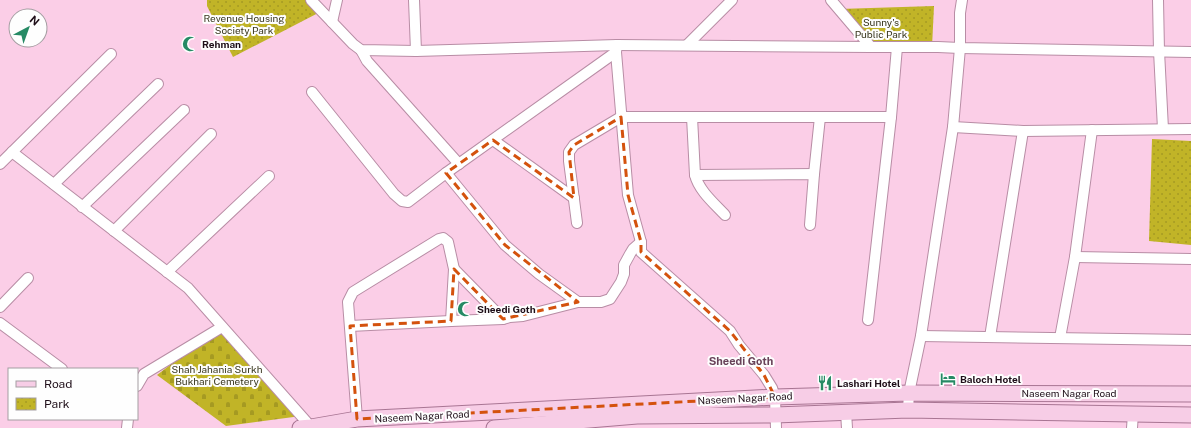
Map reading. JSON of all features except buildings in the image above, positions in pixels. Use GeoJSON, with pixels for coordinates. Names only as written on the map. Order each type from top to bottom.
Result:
{"type":"FeatureCollection","features":[{"type":"Feature","properties":{"kind":"main road","name":"Naseem Nagar Road"},"geometry":{"type":"LineString","coordinates":[[308,428],[357,420],[775,397],[909,393],[1191,394]]}},
{"type":"Feature","properties":{"kind":"main road","name":"Naseem Nagar Road"},"geometry":{"type":"LineString","coordinates":[[494,428],[637,416],[776,421],[846,412],[908,410],[1133,421],[1191,415]]}},
{"type":"Feature","properties":{"kind":"street"},"geometry":{"type":"LineString","coordinates":[[311,0],[353,44],[361,50],[367,61],[459,164]]}},
{"type":"Feature","properties":{"kind":"street"},"geometry":{"type":"LineString","coordinates":[[332,22],[337,0]]}},
{"type":"Feature","properties":{"kind":"street"},"geometry":{"type":"LineString","coordinates":[[414,0],[416,51]]}},
{"type":"Feature","properties":{"kind":"street"},"geometry":{"type":"LineString","coordinates":[[687,45],[732,0]]}},
{"type":"Feature","properties":{"kind":"street"},"geometry":{"type":"LineString","coordinates":[[831,0],[871,47]]}},
{"type":"Feature","properties":{"kind":"street"},"geometry":{"type":"LineString","coordinates":[[908,410],[909,393],[921,336],[953,127],[960,48],[960,13],[962,0]]}},
{"type":"Feature","properties":{"kind":"street"},"geometry":{"type":"LineString","coordinates":[[1158,0],[1163,129]]}},
{"type":"Feature","properties":{"kind":"street"},"geometry":{"type":"LineString","coordinates":[[361,50],[416,51],[617,48],[687,45],[938,47],[1191,52]]}},
{"type":"Feature","properties":{"kind":"street"},"geometry":{"type":"LineString","coordinates":[[868,320],[891,117],[897,47]]}},
{"type":"Feature","properties":{"kind":"street"},"geometry":{"type":"LineString","coordinates":[[617,48],[628,195],[641,242],[641,252],[730,331],[739,345],[764,375],[772,388],[775,397],[776,421]]}},
{"type":"Feature","properties":{"kind":"street"},"geometry":{"type":"LineString","coordinates":[[312,92],[394,194],[402,201],[408,202],[617,48]]}},
{"type":"Feature","properties":{"kind":"street"},"geometry":{"type":"LineString","coordinates":[[0,164],[111,54]]}},
{"type":"Feature","properties":{"kind":"street"},"geometry":{"type":"LineString","coordinates":[[54,184],[158,84]]}},
{"type":"Feature","properties":{"kind":"street"},"geometry":{"type":"LineString","coordinates":[[82,207],[184,110]]}},
{"type":"Feature","properties":{"kind":"street"},"geometry":{"type":"LineString","coordinates":[[577,223],[569,152],[574,145],[621,117],[891,117]]}},
{"type":"Feature","properties":{"kind":"street"},"geometry":{"type":"LineString","coordinates":[[692,117],[696,181],[725,215]]}},
{"type":"Feature","properties":{"kind":"street"},"geometry":{"type":"LineString","coordinates":[[810,225],[820,117]]}},
{"type":"Feature","properties":{"kind":"street"},"geometry":{"type":"LineString","coordinates":[[953,127],[1023,131],[1191,129]]}},
{"type":"Feature","properties":{"kind":"street"},"geometry":{"type":"LineString","coordinates":[[1060,338],[1075,257],[1092,130]]}},
{"type":"Feature","properties":{"kind":"street"},"geometry":{"type":"LineString","coordinates":[[990,337],[1023,131]]}},
{"type":"Feature","properties":{"kind":"street"},"geometry":{"type":"LineString","coordinates":[[114,231],[211,134]]}},
{"type":"Feature","properties":{"kind":"street"},"geometry":{"type":"LineString","coordinates":[[494,140],[574,198]]}},
{"type":"Feature","properties":{"kind":"street"},"geometry":{"type":"LineString","coordinates":[[12,152],[188,288],[308,428]]}},
{"type":"Feature","properties":{"kind":"street"},"geometry":{"type":"LineString","coordinates":[[446,173],[505,245],[522,261],[578,302]]}},
{"type":"Feature","properties":{"kind":"street"},"geometry":{"type":"LineString","coordinates":[[695,175],[814,174]]}},
{"type":"Feature","properties":{"kind":"street"},"geometry":{"type":"LineString","coordinates":[[167,272],[269,176]]}},
{"type":"Feature","properties":{"kind":"street"},"geometry":{"type":"LineString","coordinates":[[357,420],[348,302],[353,292],[439,239],[443,238],[448,242],[454,269],[451,320]]}},
{"type":"Feature","properties":{"kind":"street"},"geometry":{"type":"LineString","coordinates":[[350,326],[451,320],[503,319],[523,316],[578,302],[601,302],[610,299],[621,282],[624,274],[624,265],[633,249],[641,242]]}},
{"type":"Feature","properties":{"kind":"street"},"geometry":{"type":"LineString","coordinates":[[1075,257],[1191,259]]}},
{"type":"Feature","properties":{"kind":"street"},"geometry":{"type":"LineString","coordinates":[[454,269],[503,319]]}},
{"type":"Feature","properties":{"kind":"street"},"geometry":{"type":"LineString","coordinates":[[0,306],[28,278]]}},
{"type":"Feature","properties":{"kind":"street"},"geometry":{"type":"LineString","coordinates":[[0,323],[61,368]]}},
{"type":"Feature","properties":{"kind":"street"},"geometry":{"type":"LineString","coordinates":[[138,384],[144,374],[222,327]]}},
{"type":"Feature","properties":{"kind":"street"},"geometry":{"type":"LineString","coordinates":[[921,336],[1191,340]]}},
{"type":"Feature","properties":{"kind":"street"},"geometry":{"type":"LineString","coordinates":[[846,412],[847,428]]}},
{"type":"Feature","properties":{"kind":"highlighted area"},"geometry":{"type":"Polygon","coordinates":[[[621,117],[628,195],[641,242],[641,252],[730,331],[764,375],[775,397],[357,419],[350,326],[451,321],[454,269],[503,319],[578,302],[505,245],[446,173],[493,140],[574,198],[569,152],[574,145],[621,117]]]}},
{"type":"Feature","properties":{"kind":"green space","name":"Revenue Housing Society Park"},"geometry":{"type":"Polygon","coordinates":[[[207,0],[311,0],[322,11],[233,57],[207,6],[207,0]]]}},
{"type":"Feature","properties":{"kind":"green space","name":"Sunny's Public Park"},"geometry":{"type":"Polygon","coordinates":[[[934,6],[932,47],[871,47],[839,9],[934,6]]]}},
{"type":"Feature","properties":{"kind":"green space"},"geometry":{"type":"Polygon","coordinates":[[[1152,139],[1191,141],[1191,245],[1149,241],[1152,139]]]}},
{"type":"Feature","properties":{"kind":"green space","name":"Shah Jahania Surkh Bukhari Cemetery"},"geometry":{"type":"Polygon","coordinates":[[[221,326],[301,416],[226,426],[157,375],[221,326]]]}},
{"type":"Feature","properties":{"kind":"place","name":"Rehman"},"geometry":{"type":"Point","coordinates":[190,44]}},
{"type":"Feature","properties":{"kind":"place","name":"Sheedi Goth"},"geometry":{"type":"Point","coordinates":[465,309]}},
{"type":"Feature","properties":{"kind":"place","name":"Baloch Hotel"},"geometry":{"type":"Point","coordinates":[948,379]}},
{"type":"Feature","properties":{"kind":"place","name":"Lashari Hotel"},"geometry":{"type":"Point","coordinates":[825,383]}},
{"type":"Feature","properties":{"kind":"district","name":"Sheedi Goth"},"geometry":{"type":"Point","coordinates":[741,361]}}]}
